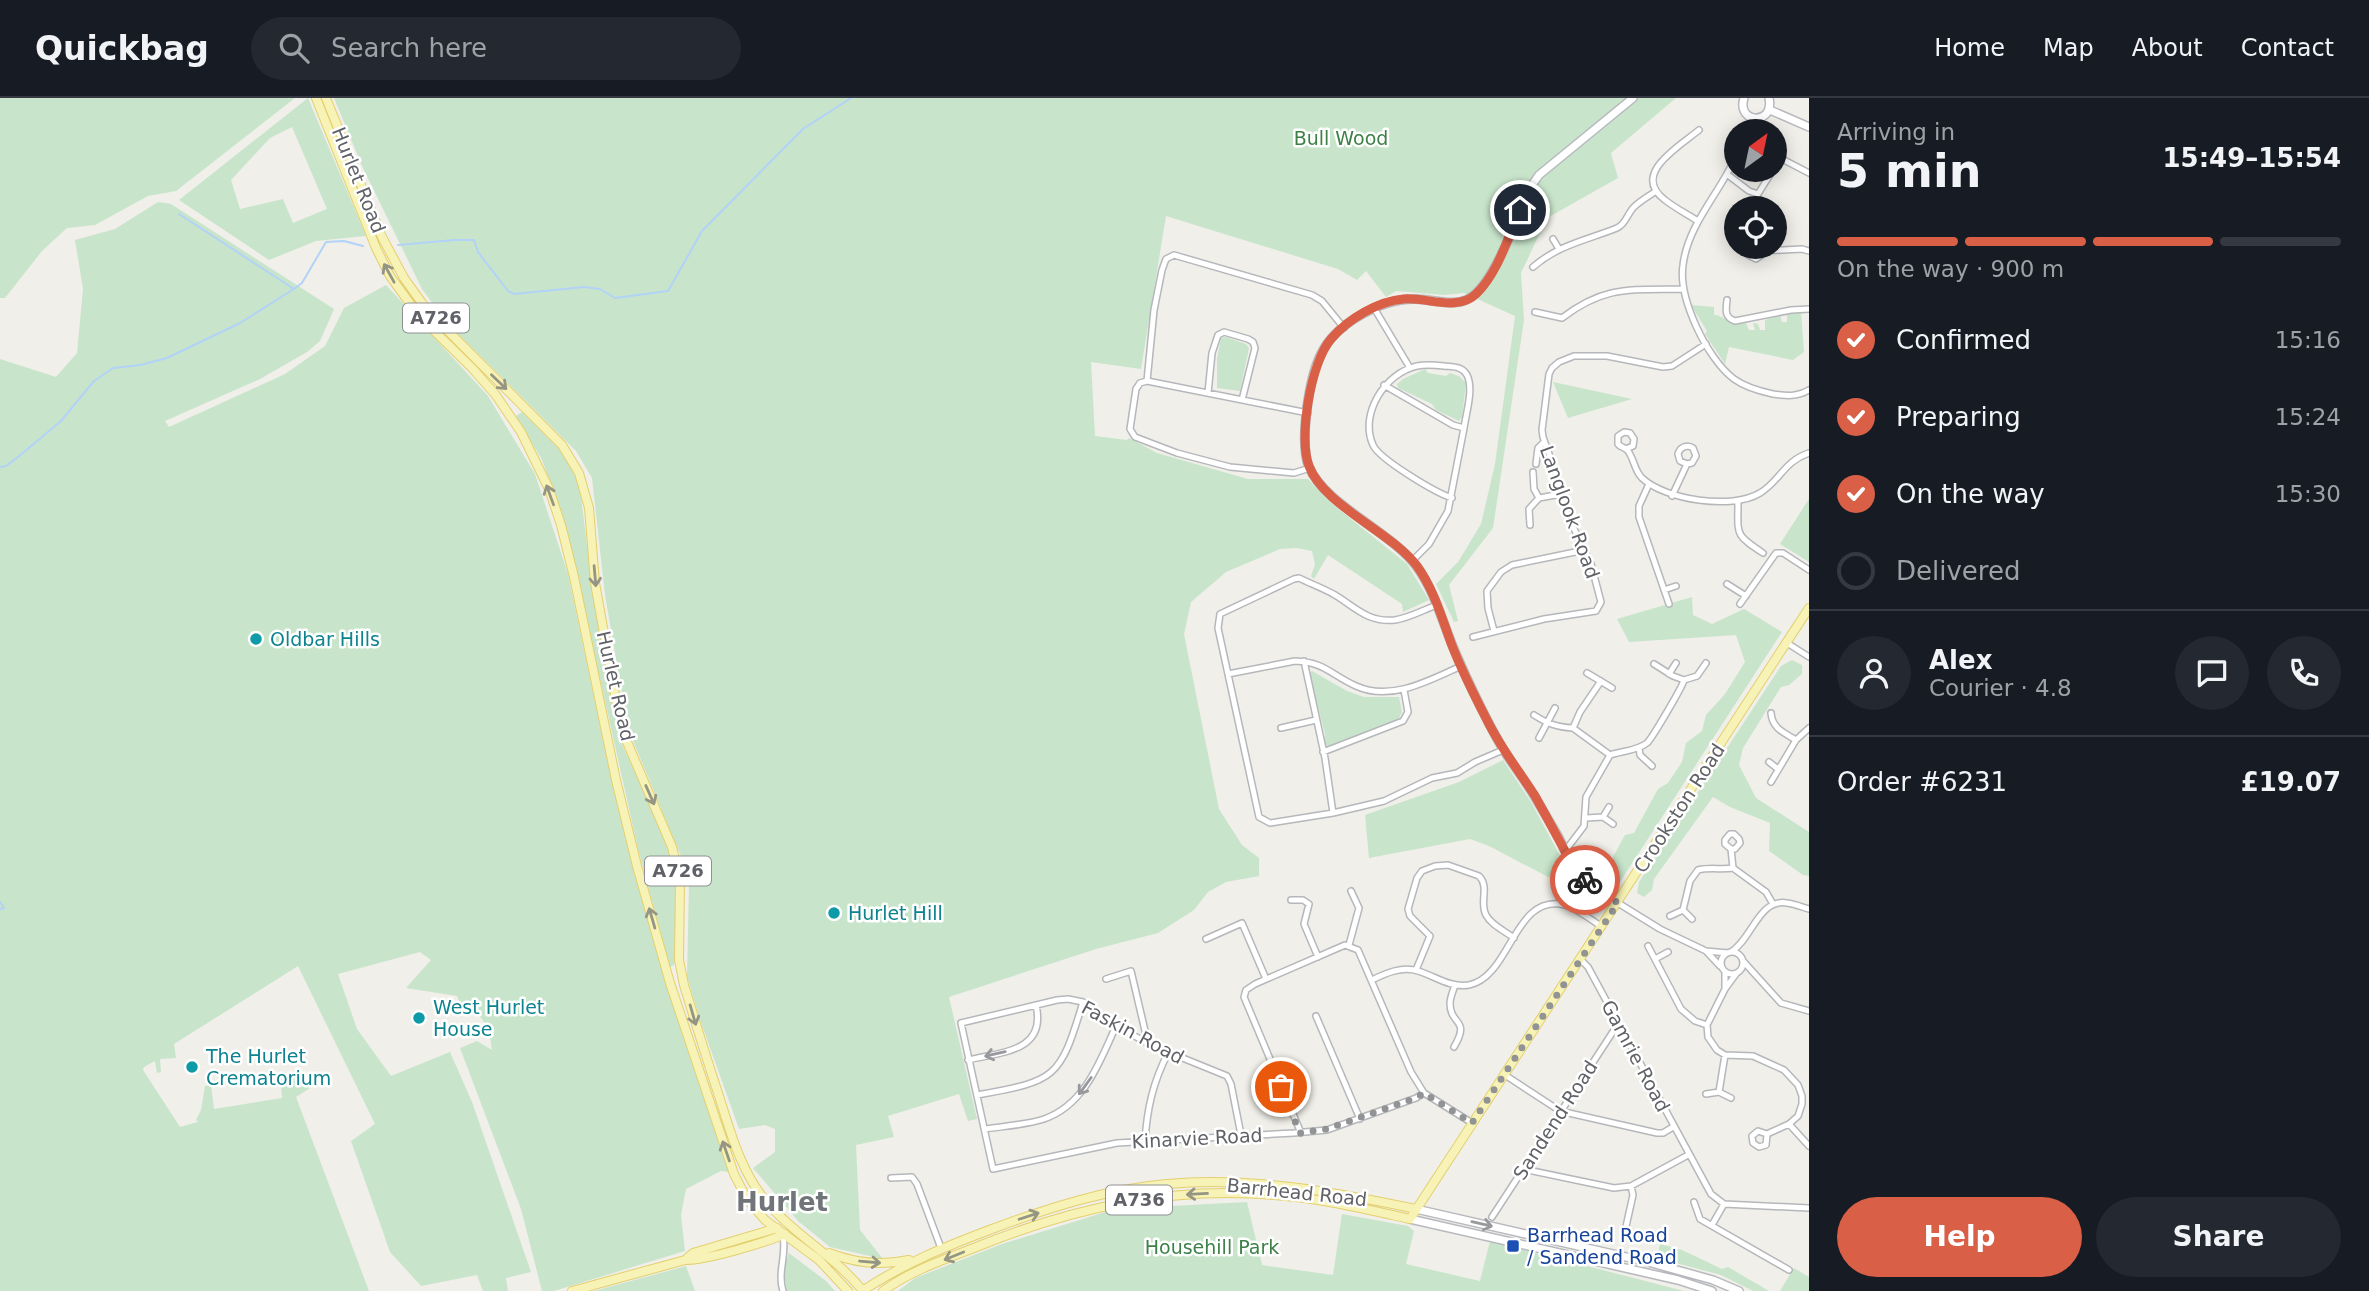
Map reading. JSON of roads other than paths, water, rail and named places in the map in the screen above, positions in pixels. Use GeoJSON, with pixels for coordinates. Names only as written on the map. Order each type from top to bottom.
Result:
{"type":"FeatureCollection","features":[{"type":"Feature","properties":{"kind":"main road","name":"Hurlet Road"},"geometry":{"type":"LineString","coordinates":[[316,98],[376,248],[390,276],[419,316],[495,394],[521,432],[548,489],[561,525],[574,577],[624,814],[670,984],[734,1174],[747,1199],[774,1229],[826,1266],[848,1291]]}},
{"type":"Feature","properties":{"kind":"main road","name":"Hurlet Road"},"geometry":{"type":"LineString","coordinates":[[326,98],[382,237],[404,278],[435,318],[562,445],[579,473],[589,508],[595,583],[616,700],[627,742],[672,847],[680,879],[679,960],[684,985],[743,1164],[758,1192],[790,1226],[823,1250],[863,1291]]}},
{"type":"Feature","properties":{"kind":"main road","name":"Crookston Road"},"geometry":{"type":"LineString","coordinates":[[1410,1219],[1809,608]]}},
{"type":"Feature","properties":{"kind":"main road","name":"Barrhead Road"},"geometry":{"type":"LineString","coordinates":[[863,1291],[919,1257],[973,1236],[1107,1193],[1169,1183],[1263,1185],[1319,1191],[1416,1209]]}},
{"type":"Feature","properties":{"kind":"main road"},"geometry":{"type":"LineString","coordinates":[[1318,1201],[1319,1191]]}},
{"type":"Feature","properties":{"kind":"main road","name":"Barrhead Road"},"geometry":{"type":"LineString","coordinates":[[883,1291],[913,1273],[1052,1219],[1113,1204],[1167,1196],[1229,1193],[1275,1195],[1410,1219]]}},
{"type":"Feature","properties":{"kind":"main road"},"geometry":{"type":"LineString","coordinates":[[685,1260],[693,1253],[790,1226]]}},
{"type":"Feature","properties":{"kind":"main road"},"geometry":{"type":"LineString","coordinates":[[572,1291],[783,1236],[790,1226]]}},
{"type":"Feature","properties":{"kind":"main road"},"geometry":{"type":"LineString","coordinates":[[973,1236],[978,1247]]}},
{"type":"Feature","properties":{"kind":"main road","name":"A736"},"geometry":{"type":"LineString","coordinates":[[823,1250],[870,1263],[899,1262],[919,1257]]}},
{"type":"Feature","properties":{"kind":"main road"},"geometry":{"type":"LineString","coordinates":[[907,1264],[913,1273]]}},
{"type":"Feature","properties":{"kind":"street"},"geometry":{"type":"LineString","coordinates":[[1633,98],[1539,175],[1488,278],[1474,295],[1457,302],[1404,299],[1374,307],[1344,328],[1322,352],[1312,377],[1305,451],[1310,468],[1324,489],[1412,561],[1419,570],[1437,605],[1461,666],[1503,750],[1534,796],[1581,877],[1660,929],[1706,951],[1723,969],[1759,978]]}},
{"type":"Feature","properties":{"kind":"street"},"geometry":{"type":"LineString","coordinates":[[1769,98],[1770,110]]}},
{"type":"Feature","properties":{"kind":"street"},"geometry":{"type":"LineString","coordinates":[[1741,99],[1743,110],[1752,118],[1762,117],[1770,110]]}},
{"type":"Feature","properties":{"kind":"street"},"geometry":{"type":"LineString","coordinates":[[1770,110],[1809,127]]}},
{"type":"Feature","properties":{"kind":"street"},"geometry":{"type":"LineString","coordinates":[[1698,221],[1663,200],[1656,191],[1653,177],[1659,162],[1699,131]]}},
{"type":"Feature","properties":{"kind":"street"},"geometry":{"type":"LineString","coordinates":[[1787,162],[1809,173]]}},
{"type":"Feature","properties":{"kind":"street"},"geometry":{"type":"LineString","coordinates":[[1724,181],[1698,221],[1682,265],[1682,289],[1690,314],[1706,344],[1731,377],[1763,392],[1783,396],[1793,396],[1809,390]]}},
{"type":"Feature","properties":{"kind":"street"},"geometry":{"type":"LineString","coordinates":[[1737,182],[1758,194],[1767,182]]}},
{"type":"Feature","properties":{"kind":"street"},"geometry":{"type":"LineString","coordinates":[[1534,267],[1559,249],[1618,228],[1625,223],[1635,206],[1656,191]]}},
{"type":"Feature","properties":{"kind":"street"},"geometry":{"type":"LineString","coordinates":[[1553,239],[1559,249]]}},
{"type":"Feature","properties":{"kind":"street"},"geometry":{"type":"LineString","coordinates":[[1787,249],[1809,251]]}},
{"type":"Feature","properties":{"kind":"street"},"geometry":{"type":"LineString","coordinates":[[1147,381],[1162,270],[1166,259],[1174,255],[1318,298],[1344,328]]}},
{"type":"Feature","properties":{"kind":"street"},"geometry":{"type":"LineString","coordinates":[[1535,312],[1562,318],[1603,294],[1622,290],[1682,289]]}},
{"type":"Feature","properties":{"kind":"street"},"geometry":{"type":"LineString","coordinates":[[1727,300],[1726,314],[1735,321],[1809,309]]}},
{"type":"Feature","properties":{"kind":"street"},"geometry":{"type":"LineString","coordinates":[[1374,307],[1413,367]]}},
{"type":"Feature","properties":{"kind":"street"},"geometry":{"type":"LineString","coordinates":[[1562,318],[1564,327]]}},
{"type":"Feature","properties":{"kind":"street"},"geometry":{"type":"LineString","coordinates":[[1208,393],[1212,353],[1218,335],[1224,332],[1248,339],[1253,342],[1255,348],[1242,400]]}},
{"type":"Feature","properties":{"kind":"street","name":"Langlook Road"},"geometry":{"type":"LineString","coordinates":[[1474,637],[1544,619],[1596,611],[1601,603],[1591,564],[1567,514],[1544,442],[1542,430],[1546,384],[1552,368],[1574,356],[1608,356],[1663,367],[1672,366],[1706,344]]}},
{"type":"Feature","properties":{"kind":"street"},"geometry":{"type":"LineString","coordinates":[[1412,561],[1434,536],[1448,511],[1452,498],[1464,428],[1469,386],[1465,372],[1459,367],[1413,367],[1384,385],[1375,400],[1370,436],[1376,451],[1431,488],[1452,498]]}},
{"type":"Feature","properties":{"kind":"street"},"geometry":{"type":"LineString","coordinates":[[1308,413],[1147,381],[1140,383],[1136,389],[1130,429],[1135,437],[1177,453],[1230,467],[1294,473],[1310,468]]}},
{"type":"Feature","properties":{"kind":"street"},"geometry":{"type":"LineString","coordinates":[[1384,385],[1453,425],[1464,428]]}},
{"type":"Feature","properties":{"kind":"street"},"geometry":{"type":"LineString","coordinates":[[1535,464],[1538,448],[1544,442]]}},
{"type":"Feature","properties":{"kind":"street"},"geometry":{"type":"LineString","coordinates":[[1626,449],[1640,477],[1672,496],[1738,501],[1759,494],[1784,467],[1797,457],[1809,453]]}},
{"type":"Feature","properties":{"kind":"street"},"geometry":{"type":"LineString","coordinates":[[1672,496],[1687,464]]}},
{"type":"Feature","properties":{"kind":"street"},"geometry":{"type":"LineString","coordinates":[[1532,472],[1534,489],[1539,498]]}},
{"type":"Feature","properties":{"kind":"street"},"geometry":{"type":"LineString","coordinates":[[1649,484],[1639,506],[1639,517],[1669,604]]}},
{"type":"Feature","properties":{"kind":"street"},"geometry":{"type":"LineString","coordinates":[[1530,525],[1529,509],[1539,498],[1561,494]]}},
{"type":"Feature","properties":{"kind":"street"},"geometry":{"type":"LineString","coordinates":[[1738,501],[1738,533],[1743,540],[1763,553]]}},
{"type":"Feature","properties":{"kind":"street"},"geometry":{"type":"LineString","coordinates":[[1494,631],[1487,591],[1501,572],[1512,565],[1585,551]]}},
{"type":"Feature","properties":{"kind":"street"},"geometry":{"type":"LineString","coordinates":[[1741,604],[1776,553],[1783,553],[1809,570]]}},
{"type":"Feature","properties":{"kind":"street"},"geometry":{"type":"LineString","coordinates":[[1437,605],[1402,618],[1382,620],[1358,613],[1336,596],[1299,578],[1220,614],[1218,628],[1259,817],[1270,823],[1333,813],[1384,800],[1432,778],[1457,774],[1475,762],[1503,750]]}},
{"type":"Feature","properties":{"kind":"street"},"geometry":{"type":"LineString","coordinates":[[1727,584],[1746,596]]}},
{"type":"Feature","properties":{"kind":"street"},"geometry":{"type":"LineString","coordinates":[[1664,590],[1676,586]]}},
{"type":"Feature","properties":{"kind":"street"},"geometry":{"type":"LineString","coordinates":[[1787,643],[1809,657]]}},
{"type":"Feature","properties":{"kind":"street"},"geometry":{"type":"LineString","coordinates":[[1228,674],[1304,661],[1317,663],[1354,686],[1367,690],[1404,690],[1461,666]]}},
{"type":"Feature","properties":{"kind":"street"},"geometry":{"type":"LineString","coordinates":[[1304,661],[1333,813]]}},
{"type":"Feature","properties":{"kind":"street"},"geometry":{"type":"LineString","coordinates":[[1669,674],[1675,663]]}},
{"type":"Feature","properties":{"kind":"street"},"geometry":{"type":"LineString","coordinates":[[1654,664],[1684,680],[1697,676],[1706,663]]}},
{"type":"Feature","properties":{"kind":"street"},"geometry":{"type":"LineString","coordinates":[[1587,673],[1612,688]]}},
{"type":"Feature","properties":{"kind":"street"},"geometry":{"type":"LineString","coordinates":[[1565,851],[1586,818],[1586,797],[1610,755],[1639,748],[1652,738],[1683,687],[1684,680]]}},
{"type":"Feature","properties":{"kind":"street"},"geometry":{"type":"LineString","coordinates":[[1573,728],[1580,712],[1601,681]]}},
{"type":"Feature","properties":{"kind":"street"},"geometry":{"type":"LineString","coordinates":[[1323,752],[1403,721],[1408,712],[1404,690]]}},
{"type":"Feature","properties":{"kind":"street"},"geometry":{"type":"LineString","coordinates":[[1539,738],[1555,708]]}},
{"type":"Feature","properties":{"kind":"street"},"geometry":{"type":"LineString","coordinates":[[1771,713],[1777,728],[1796,740]]}},
{"type":"Feature","properties":{"kind":"street"},"geometry":{"type":"LineString","coordinates":[[1535,715],[1548,724],[1573,728],[1610,755]]}},
{"type":"Feature","properties":{"kind":"street"},"geometry":{"type":"LineString","coordinates":[[1281,728],[1316,720]]}},
{"type":"Feature","properties":{"kind":"street"},"geometry":{"type":"LineString","coordinates":[[1771,782],[1796,740],[1809,728]]}},
{"type":"Feature","properties":{"kind":"street"},"geometry":{"type":"LineString","coordinates":[[1639,748],[1640,755],[1652,766]]}},
{"type":"Feature","properties":{"kind":"street"},"geometry":{"type":"LineString","coordinates":[[1769,762],[1778,769]]}},
{"type":"Feature","properties":{"kind":"street"},"geometry":{"type":"LineString","coordinates":[[1603,817],[1609,807]]}},
{"type":"Feature","properties":{"kind":"street"},"geometry":{"type":"LineString","coordinates":[[1586,818],[1603,817],[1613,824]]}},
{"type":"Feature","properties":{"kind":"street"},"geometry":{"type":"LineString","coordinates":[[1731,849],[1733,867],[1766,892],[1773,904]]}},
{"type":"Feature","properties":{"kind":"street"},"geometry":{"type":"LineString","coordinates":[[1416,970],[1430,936],[1410,916],[1408,909],[1422,871],[1435,866],[1448,865],[1483,878],[1484,912],[1490,921],[1514,938]]}},
{"type":"Feature","properties":{"kind":"street"},"geometry":{"type":"LineString","coordinates":[[1683,910],[1690,881],[1698,870],[1711,867],[1724,870],[1733,867]]}},
{"type":"Feature","properties":{"kind":"street"},"geometry":{"type":"LineString","coordinates":[[1349,945],[1359,908],[1351,891]]}},
{"type":"Feature","properties":{"kind":"street"},"geometry":{"type":"LineString","coordinates":[[1291,900],[1303,900],[1309,904],[1304,924],[1318,957]]}},
{"type":"Feature","properties":{"kind":"street"},"geometry":{"type":"LineString","coordinates":[[1767,1135],[1789,1124],[1798,1116],[1802,1096],[1798,1085],[1788,1072],[1753,1056],[1725,1055],[1711,1043],[1707,1025],[1737,973],[1745,941],[1762,913],[1773,904],[1789,903],[1809,909]]}},
{"type":"Feature","properties":{"kind":"street"},"geometry":{"type":"LineString","coordinates":[[1371,980],[1392,971],[1416,970],[1455,985],[1469,985],[1485,978],[1530,914],[1554,904],[1574,908],[1602,927]]}},
{"type":"Feature","properties":{"kind":"street"},"geometry":{"type":"LineString","coordinates":[[1670,916],[1683,910]]}},
{"type":"Feature","properties":{"kind":"street"},"geometry":{"type":"LineString","coordinates":[[1683,910],[1692,919]]}},
{"type":"Feature","properties":{"kind":"street"},"geometry":{"type":"LineString","coordinates":[[1206,939],[1242,923],[1266,979]]}},
{"type":"Feature","properties":{"kind":"street"},"geometry":{"type":"LineString","coordinates":[[1312,943],[1320,940]]}},
{"type":"Feature","properties":{"kind":"street"},"geometry":{"type":"LineString","coordinates":[[1726,989],[1721,960],[1745,941]]}},
{"type":"Feature","properties":{"kind":"street"},"geometry":{"type":"LineString","coordinates":[[1300,1133],[1245,1001],[1246,990],[1349,945]]}},
{"type":"Feature","properties":{"kind":"street"},"geometry":{"type":"LineString","coordinates":[[1349,945],[1358,950],[1411,1072],[1424,1093],[1472,1123]]}},
{"type":"Feature","properties":{"kind":"street"},"geometry":{"type":"LineString","coordinates":[[1648,946],[1681,1009],[1695,1021],[1707,1025]]}},
{"type":"Feature","properties":{"kind":"street"},"geometry":{"type":"LineString","coordinates":[[1706,951],[1737,953],[1781,1003],[1809,1011]]}},
{"type":"Feature","properties":{"kind":"street"},"geometry":{"type":"LineString","coordinates":[[1655,958],[1668,952]]}},
{"type":"Feature","properties":{"kind":"street","name":"Gamrie Road"},"geometry":{"type":"LineString","coordinates":[[1580,959],[1588,967],[1688,1155],[1711,1194],[1724,1204]]}},
{"type":"Feature","properties":{"kind":"street"},"geometry":{"type":"LineString","coordinates":[[1106,979],[1131,971],[1146,1035],[1142,1040]]}},
{"type":"Feature","properties":{"kind":"street"},"geometry":{"type":"LineString","coordinates":[[1454,1047],[1461,1034],[1461,1026],[1450,1004],[1455,985]]}},
{"type":"Feature","properties":{"kind":"street","name":"Faskin Road"},"geometry":{"type":"LineString","coordinates":[[993,1168],[961,1023],[1068,999],[1083,1002],[1116,1026],[1168,1053],[1227,1076],[1241,1135]]}},
{"type":"Feature","properties":{"kind":"street"},"geometry":{"type":"LineString","coordinates":[[977,1095],[1030,1084],[1053,1072],[1069,1047],[1083,1002]]}},
{"type":"Feature","properties":{"kind":"street"},"geometry":{"type":"LineString","coordinates":[[968,1060],[1013,1050],[1026,1044],[1037,1029],[1036,1005]]}},
{"type":"Feature","properties":{"kind":"street"},"geometry":{"type":"LineString","coordinates":[[1316,1016],[1360,1119]]}},
{"type":"Feature","properties":{"kind":"street","name":"Sandend Road"},"geometry":{"type":"LineString","coordinates":[[1492,1217],[1618,1024]]}},
{"type":"Feature","properties":{"kind":"street"},"geometry":{"type":"LineString","coordinates":[[985,1129],[1045,1119],[1065,1108],[1095,1072],[1116,1026]]}},
{"type":"Feature","properties":{"kind":"street"},"geometry":{"type":"LineString","coordinates":[[1145,1141],[1152,1089],[1168,1053]]}},
{"type":"Feature","properties":{"kind":"street"},"geometry":{"type":"LineString","coordinates":[[1719,1092],[1725,1055]]}},
{"type":"Feature","properties":{"kind":"street"},"geometry":{"type":"LineString","coordinates":[[1505,1074],[1560,1111],[1657,1133],[1663,1133],[1673,1127]]}},
{"type":"Feature","properties":{"kind":"street"},"geometry":{"type":"LineString","coordinates":[[1706,1094],[1719,1092],[1731,1098]]}},
{"type":"Feature","properties":{"kind":"street","name":"Kinarvie Road"},"geometry":{"type":"LineString","coordinates":[[993,1168],[1096,1146],[1327,1129],[1360,1119],[1424,1093]]}},
{"type":"Feature","properties":{"kind":"street"},"geometry":{"type":"LineString","coordinates":[[1789,1124],[1809,1144]]}},
{"type":"Feature","properties":{"kind":"street"},"geometry":{"type":"LineString","coordinates":[[1524,1169],[1614,1188],[1631,1186],[1688,1155]]}},
{"type":"Feature","properties":{"kind":"street"},"geometry":{"type":"LineString","coordinates":[[891,1178],[912,1177],[917,1184],[941,1248]]}},
{"type":"Feature","properties":{"kind":"street"},"geometry":{"type":"LineString","coordinates":[[1631,1186],[1633,1195],[1625,1231],[1633,1234]]}},
{"type":"Feature","properties":{"kind":"street"},"geometry":{"type":"LineString","coordinates":[[1694,1202],[1700,1219],[1789,1270]]}},
{"type":"Feature","properties":{"kind":"street"},"geometry":{"type":"LineString","coordinates":[[1712,1225],[1724,1204],[1809,1208]]}},
{"type":"Feature","properties":{"kind":"street","name":"Barrhead Road"},"geometry":{"type":"LineString","coordinates":[[1416,1209],[1648,1262],[1713,1280],[1739,1291]]}},
{"type":"Feature","properties":{"kind":"street","name":"Barrhead Road"},"geometry":{"type":"LineString","coordinates":[[1410,1219],[1678,1280],[1712,1291]]}},
{"type":"Feature","properties":{"kind":"street"},"geometry":{"type":"LineString","coordinates":[[783,1236],[785,1246],[780,1281],[783,1291]]}},
{"type":"Feature","properties":{"kind":"street"},"geometry":{"type":"LineString","coordinates":[[1755,1249],[1759,1242]]}},
{"type":"Feature","properties":{"kind":"waterway"},"geometry":{"type":"LineString","coordinates":[[398,245],[474,240],[478,252],[508,291],[514,294],[584,287],[600,289],[615,298],[668,291],[702,231],[803,129],[851,98]]}},
{"type":"Feature","properties":{"kind":"waterway"},"geometry":{"type":"LineString","coordinates":[[179,214],[294,289],[302,283],[326,242],[344,241],[363,246]]}},
{"type":"Feature","properties":{"kind":"waterway"},"geometry":{"type":"LineString","coordinates":[[0,467],[18,457],[61,421],[94,381],[113,368],[167,358],[240,323],[294,289]]}},
{"type":"Feature","properties":{"kind":"waterway"},"geometry":{"type":"LineString","coordinates":[[0,902],[4,908],[0,909]]}},
{"type":"Feature","properties":{"kind":"place","name":"Oldbar Hills"},"geometry":{"type":"Point","coordinates":[256,639]}},
{"type":"Feature","properties":{"kind":"place","name":"Hurlet Hill"},"geometry":{"type":"Point","coordinates":[834,913]}},
{"type":"Feature","properties":{"kind":"place","name":"West Hurlet House"},"geometry":{"type":"Point","coordinates":[419,1018]}},
{"type":"Feature","properties":{"kind":"place","name":"The Hurlet Crematorium"},"geometry":{"type":"Point","coordinates":[192,1067]}},
{"type":"Feature","properties":{"kind":"place","name":"Barrhead Road / Sandend Road"},"geometry":{"type":"Point","coordinates":[1513,1246]}},
{"type":"Feature","properties":{"kind":"district","name":"Hurlet"},"geometry":{"type":"Point","coordinates":[782,1202]}},
{"type":"Feature","properties":{"kind":"park label","name":"Bull Wood"},"geometry":{"type":"Point","coordinates":[1341,138]}},
{"type":"Feature","properties":{"kind":"park label","name":"Househill Park"},"geometry":{"type":"Point","coordinates":[1212,1247]}}]}
